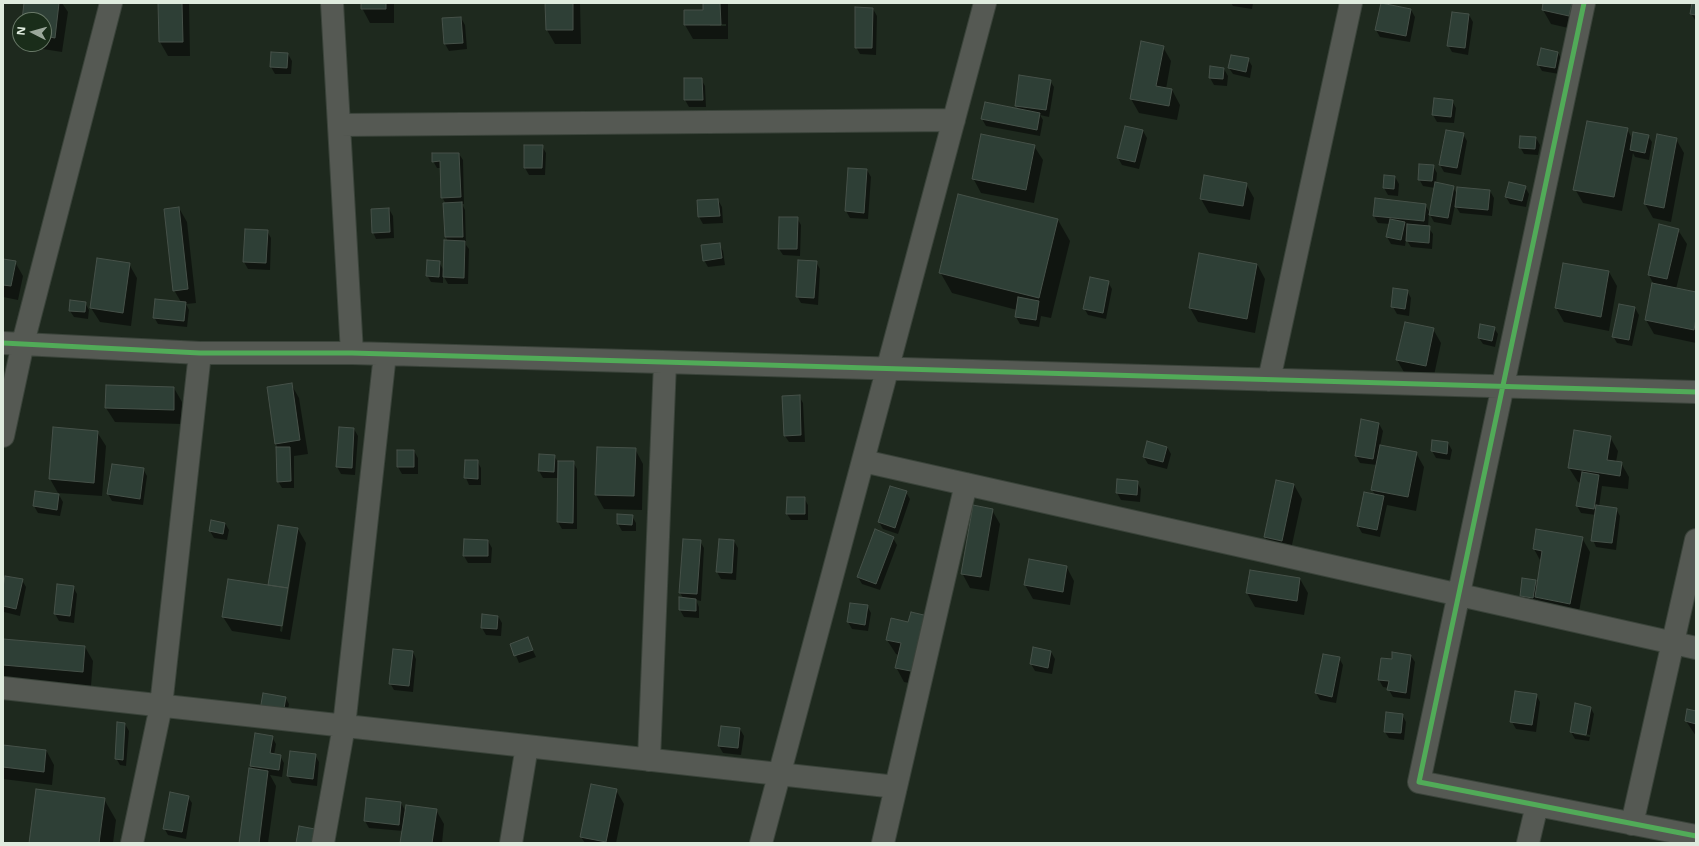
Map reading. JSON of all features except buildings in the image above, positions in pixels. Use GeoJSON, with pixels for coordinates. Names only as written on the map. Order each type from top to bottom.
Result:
{"type":"FeatureCollection","features":[{"type":"Feature","properties":{"kind":"street"},"geometry":{"type":"LineString","coordinates":[[3,436],[13,343],[111,3]]}},
{"type":"Feature","properties":{"kind":"street"},"geometry":{"type":"LineString","coordinates":[[332,3],[352,353]]}},
{"type":"Feature","properties":{"kind":"street"},"geometry":{"type":"LineString","coordinates":[[761,843],[985,3]]}},
{"type":"Feature","properties":{"kind":"street"},"geometry":{"type":"LineString","coordinates":[[1269,380],[1351,3]]}},
{"type":"Feature","properties":{"kind":"street"},"geometry":{"type":"LineString","coordinates":[[1584,3],[1419,782],[1696,836]]}},
{"type":"Feature","properties":{"kind":"street"},"geometry":{"type":"LineString","coordinates":[[339,125],[954,120]]}},
{"type":"Feature","properties":{"kind":"street"},"geometry":{"type":"LineString","coordinates":[[13,343],[200,353],[352,353],[1696,392]]}},
{"type":"Feature","properties":{"kind":"street"},"geometry":{"type":"LineString","coordinates":[[132,843],[161,706],[200,353]]}},
{"type":"Feature","properties":{"kind":"street"},"geometry":{"type":"LineString","coordinates":[[322,843],[344,726],[385,354]]}},
{"type":"Feature","properties":{"kind":"street"},"geometry":{"type":"LineString","coordinates":[[649,760],[665,362]]}},
{"type":"Feature","properties":{"kind":"street"},"geometry":{"type":"LineString","coordinates":[[863,460],[1696,648]]}},
{"type":"Feature","properties":{"kind":"street"},"geometry":{"type":"LineString","coordinates":[[883,843],[966,484]]}},
{"type":"Feature","properties":{"kind":"street"},"geometry":{"type":"LineString","coordinates":[[1632,824],[1696,540]]}},
{"type":"Feature","properties":{"kind":"street"},"geometry":{"type":"LineString","coordinates":[[3,688],[896,787]]}},
{"type":"Feature","properties":{"kind":"street"},"geometry":{"type":"LineString","coordinates":[[511,843],[527,746]]}},
{"type":"Feature","properties":{"kind":"street"},"geometry":{"type":"LineString","coordinates":[[1528,843],[1536,805]]}},
{"type":"Feature","properties":{"kind":"cycle path"},"geometry":{"type":"LineString","coordinates":[[1584,3],[1419,782],[1696,836]]}},
{"type":"Feature","properties":{"kind":"cycle path"},"geometry":{"type":"LineString","coordinates":[[3,343],[200,353],[352,353],[1696,392]]}}]}
